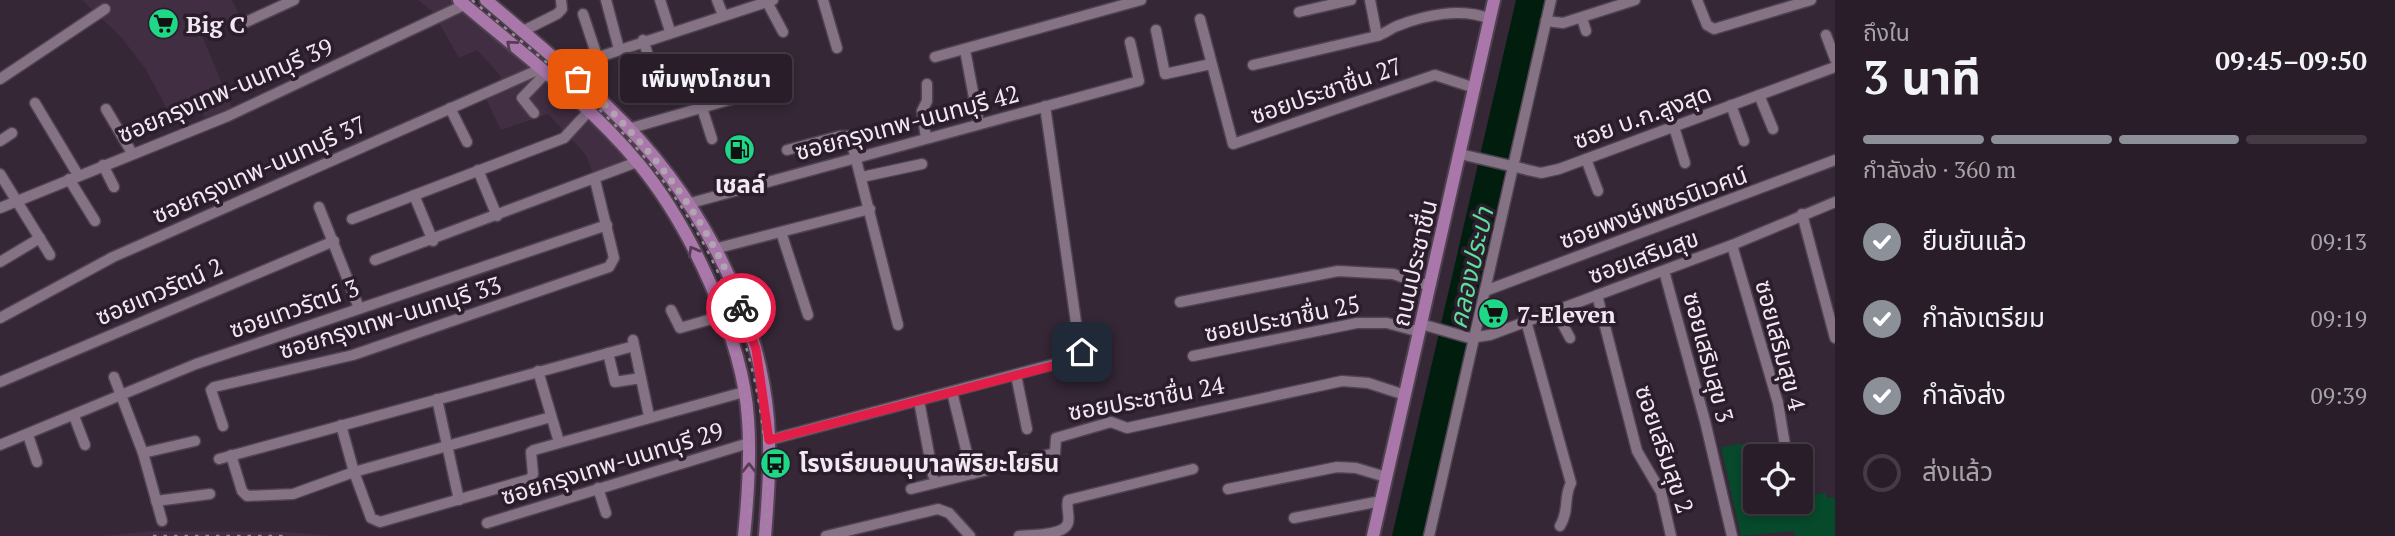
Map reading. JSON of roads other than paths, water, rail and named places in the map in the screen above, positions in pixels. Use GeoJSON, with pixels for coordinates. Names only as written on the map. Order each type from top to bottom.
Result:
{"type":"FeatureCollection","features":[{"type":"Feature","properties":{"kind":"main road"},"geometry":{"type":"LineString","coordinates":[[486,0],[591,91],[671,177],[730,275],[756,349],[769,440],[765,536]]}},
{"type":"Feature","properties":{"kind":"main road","name":"ถนนประชาชื่น"},"geometry":{"type":"LineString","coordinates":[[1373,536],[1494,0]]}},
{"type":"Feature","properties":{"kind":"main road"},"geometry":{"type":"LineString","coordinates":[[461,2],[584,108],[637,162],[657,187],[711,284],[744,392],[748,443],[744,536]]}},
{"type":"Feature","properties":{"kind":"main road"},"geometry":{"type":"LineString","coordinates":[[584,108],[581,95],[591,91]]}},
{"type":"Feature","properties":{"kind":"main road"},"geometry":{"type":"LineString","coordinates":[[721,314],[737,311],[740,306]]}},
{"type":"Feature","properties":{"kind":"street"},"geometry":{"type":"LineString","coordinates":[[246,22],[294,0]]}},
{"type":"Feature","properties":{"kind":"street"},"geometry":{"type":"LineString","coordinates":[[523,31],[557,14],[562,9],[561,0]]}},
{"type":"Feature","properties":{"kind":"street"},"geometry":{"type":"LineString","coordinates":[[606,0],[619,49]]}},
{"type":"Feature","properties":{"kind":"street"},"geometry":{"type":"LineString","coordinates":[[660,0],[670,31]]}},
{"type":"Feature","properties":{"kind":"street"},"geometry":{"type":"LineString","coordinates":[[717,0],[723,15]]}},
{"type":"Feature","properties":{"kind":"street"},"geometry":{"type":"LineString","coordinates":[[823,0],[837,48]]}},
{"type":"Feature","properties":{"kind":"street"},"geometry":{"type":"LineString","coordinates":[[1299,12],[1351,0]]}},
{"type":"Feature","properties":{"kind":"street"},"geometry":{"type":"LineString","coordinates":[[1370,0],[1377,36]]}},
{"type":"Feature","properties":{"kind":"street"},"geometry":{"type":"LineString","coordinates":[[1429,536],[1551,0]]}},
{"type":"Feature","properties":{"kind":"street"},"geometry":{"type":"LineString","coordinates":[[1546,21],[1555,24],[1582,18],[1635,0]]}},
{"type":"Feature","properties":{"kind":"street"},"geometry":{"type":"LineString","coordinates":[[1697,0],[1707,25],[1714,30],[1811,0]]}},
{"type":"Feature","properties":{"kind":"street"},"geometry":{"type":"LineString","coordinates":[[565,68],[670,31],[770,1],[783,33]]}},
{"type":"Feature","properties":{"kind":"street"},"geometry":{"type":"LineString","coordinates":[[934,57],[1134,1]]}},
{"type":"Feature","properties":{"kind":"street","name":"ซอยกรุงเทพ-นนทบุรี 39"},"geometry":{"type":"LineString","coordinates":[[0,208],[248,107],[461,2]]}},
{"type":"Feature","properties":{"kind":"street"},"geometry":{"type":"LineString","coordinates":[[0,79],[105,9]]}},
{"type":"Feature","properties":{"kind":"street"},"geometry":{"type":"LineString","coordinates":[[1253,65],[1377,36],[1395,26],[1458,12],[1472,12],[1490,19]]}},
{"type":"Feature","properties":{"kind":"street"},"geometry":{"type":"LineString","coordinates":[[583,14],[597,56]]}},
{"type":"Feature","properties":{"kind":"street"},"geometry":{"type":"LineString","coordinates":[[1582,18],[1586,32]]}},
{"type":"Feature","properties":{"kind":"street","name":"ซอยประชาชื่น 27"},"geometry":{"type":"LineString","coordinates":[[1200,19],[1233,144],[1435,75],[1475,88]]}},
{"type":"Feature","properties":{"kind":"street"},"geometry":{"type":"LineString","coordinates":[[1156,30],[1165,74],[1211,65]]}},
{"type":"Feature","properties":{"kind":"street"},"geometry":{"type":"LineString","coordinates":[[1826,35],[1835,59]]}},
{"type":"Feature","properties":{"kind":"street"},"geometry":{"type":"LineString","coordinates":[[643,40],[662,96]]}},
{"type":"Feature","properties":{"kind":"street","name":"ซอยกรุงเทพ-นนทบุรี 42"},"geometry":{"type":"LineString","coordinates":[[687,204],[1139,81],[1130,42]]}},
{"type":"Feature","properties":{"kind":"street"},"geometry":{"type":"LineString","coordinates":[[965,50],[979,124]]}},
{"type":"Feature","properties":{"kind":"street","name":"ซอย บ.ก.สูงสุด"},"geometry":{"type":"LineString","coordinates":[[1460,154],[1541,173],[1835,67]]}},
{"type":"Feature","properties":{"kind":"street"},"geometry":{"type":"LineString","coordinates":[[534,113],[518,99],[542,72]]}},
{"type":"Feature","properties":{"kind":"street","name":"ซอยกรุงเทพ-นนทบุรี 37"},"geometry":{"type":"LineString","coordinates":[[0,318],[113,257],[450,108],[542,72]]}},
{"type":"Feature","properties":{"kind":"street"},"geometry":{"type":"LineString","coordinates":[[926,138],[922,111],[927,101],[927,84]]}},
{"type":"Feature","properties":{"kind":"street"},"geometry":{"type":"LineString","coordinates":[[1759,95],[1773,129]]}},
{"type":"Feature","properties":{"kind":"street"},"geometry":{"type":"LineString","coordinates":[[628,129],[739,97]]}},
{"type":"Feature","properties":{"kind":"street"},"geometry":{"type":"LineString","coordinates":[[35,103],[95,221]]}},
{"type":"Feature","properties":{"kind":"street"},"geometry":{"type":"LineString","coordinates":[[1731,105],[1744,141]]}},
{"type":"Feature","properties":{"kind":"street"},"geometry":{"type":"LineString","coordinates":[[769,440],[1079,359],[1082,355],[1045,106]]}},
{"type":"Feature","properties":{"kind":"street"},"geometry":{"type":"LineString","coordinates":[[450,108],[467,142]]}},
{"type":"Feature","properties":{"kind":"street"},"geometry":{"type":"LineString","coordinates":[[352,219],[564,138],[584,108]]}},
{"type":"Feature","properties":{"kind":"street"},"geometry":{"type":"LineString","coordinates":[[702,108],[712,139]]}},
{"type":"Feature","properties":{"kind":"street"},"geometry":{"type":"LineString","coordinates":[[106,109],[132,153]]}},
{"type":"Feature","properties":{"kind":"street"},"geometry":{"type":"LineString","coordinates":[[1674,127],[1685,163]]}},
{"type":"Feature","properties":{"kind":"street"},"geometry":{"type":"LineString","coordinates":[[0,141],[12,133]]}},
{"type":"Feature","properties":{"kind":"street"},"geometry":{"type":"LineString","coordinates":[[788,150],[846,136],[852,140],[898,325]]}},
{"type":"Feature","properties":{"kind":"street"},"geometry":{"type":"LineString","coordinates":[[1586,159],[1598,191]]}},
{"type":"Feature","properties":{"kind":"street","name":"ซอยพงษ์เพชรนิเวศน์"},"geometry":{"type":"LineString","coordinates":[[1485,291],[1835,160]]}},
{"type":"Feature","properties":{"kind":"street"},"geometry":{"type":"LineString","coordinates":[[375,260],[433,241],[637,162]]}},
{"type":"Feature","properties":{"kind":"street"},"geometry":{"type":"LineString","coordinates":[[862,177],[922,164]]}},
{"type":"Feature","properties":{"kind":"street"},"geometry":{"type":"LineString","coordinates":[[103,165],[114,187]]}},
{"type":"Feature","properties":{"kind":"street"},"geometry":{"type":"LineString","coordinates":[[478,170],[497,216]]}},
{"type":"Feature","properties":{"kind":"street"},"geometry":{"type":"LineString","coordinates":[[0,174],[50,255]]}},
{"type":"Feature","properties":{"kind":"street"},"geometry":{"type":"LineString","coordinates":[[595,180],[607,225]]}},
{"type":"Feature","properties":{"kind":"street"},"geometry":{"type":"LineString","coordinates":[[414,195],[433,241]]}},
{"type":"Feature","properties":{"kind":"street","name":"ซอยเสริมสุข"},"geometry":{"type":"LineString","coordinates":[[1472,338],[1732,246],[1835,202]]}},
{"type":"Feature","properties":{"kind":"street"},"geometry":{"type":"LineString","coordinates":[[318,207],[359,308]]}},
{"type":"Feature","properties":{"kind":"street"},"geometry":{"type":"LineString","coordinates":[[714,249],[870,209]]}},
{"type":"Feature","properties":{"kind":"street"},"geometry":{"type":"LineString","coordinates":[[1802,214],[1835,338]]}},
{"type":"Feature","properties":{"kind":"street","name":"ซอยกรุงเทพ-นนทบุรี 33"},"geometry":{"type":"LineString","coordinates":[[223,426],[211,390],[214,387],[260,379],[373,349],[609,267],[614,262],[607,225]]}},
{"type":"Feature","properties":{"kind":"street","name":"ซอยเทวรัตน์ 3"},"geometry":{"type":"LineString","coordinates":[[0,446],[196,364],[607,225]]}},
{"type":"Feature","properties":{"kind":"street"},"geometry":{"type":"LineString","coordinates":[[781,232],[808,315]]}},
{"type":"Feature","properties":{"kind":"street"},"geometry":{"type":"LineString","coordinates":[[0,262],[40,238]]}},
{"type":"Feature","properties":{"kind":"street","name":"ซอยเทวรัตน์ 2"},"geometry":{"type":"LineString","coordinates":[[0,382],[334,241]]}},
{"type":"Feature","properties":{"kind":"street","name":"ซอยเสริมสุข 4"},"geometry":{"type":"LineString","coordinates":[[1732,246],[1778,403],[1785,444]]}},
{"type":"Feature","properties":{"kind":"street"},"geometry":{"type":"LineString","coordinates":[[1180,302],[1338,271],[1393,274],[1430,286]]}},
{"type":"Feature","properties":{"kind":"street","name":"ซอยเสริมสุข 3"},"geometry":{"type":"LineString","coordinates":[[1664,271],[1705,421],[1732,536]]}},
{"type":"Feature","properties":{"kind":"street","name":"ซอยเสริมสุข 2"},"geometry":{"type":"LineString","coordinates":[[1597,295],[1637,451],[1661,492],[1671,536]]}},
{"type":"Feature","properties":{"kind":"street"},"geometry":{"type":"LineString","coordinates":[[671,310],[680,328],[721,314]]}},
{"type":"Feature","properties":{"kind":"street"},"geometry":{"type":"LineString","coordinates":[[1555,310],[1570,338]]}},
{"type":"Feature","properties":{"kind":"street"},"geometry":{"type":"LineString","coordinates":[[1526,321],[1571,483],[1566,493],[1567,513],[1560,526]]}},
{"type":"Feature","properties":{"kind":"street","name":"ซอยประชาชื่น 25"},"geometry":{"type":"LineString","coordinates":[[1193,356],[1357,323],[1387,323],[1420,328]]}},
{"type":"Feature","properties":{"kind":"street"},"geometry":{"type":"LineString","coordinates":[[1420,328],[1438,329],[1472,338]]}},
{"type":"Feature","properties":{"kind":"street"},"geometry":{"type":"LineString","coordinates":[[219,459],[608,353],[633,343],[649,416]]}},
{"type":"Feature","properties":{"kind":"street"},"geometry":{"type":"LineString","coordinates":[[608,353],[615,382],[641,378]]}},
{"type":"Feature","properties":{"kind":"street"},"geometry":{"type":"LineString","coordinates":[[538,372],[559,442]]}},
{"type":"Feature","properties":{"kind":"street"},"geometry":{"type":"LineString","coordinates":[[1016,375],[1027,429]]}},
{"type":"Feature","properties":{"kind":"street"},"geometry":{"type":"LineString","coordinates":[[114,377],[142,453],[162,521]]}},
{"type":"Feature","properties":{"kind":"street","name":"ซอยประชาชื่น 24"},"geometry":{"type":"LineString","coordinates":[[911,489],[1055,453],[1056,438],[1111,422],[1127,428],[1342,382],[1368,383],[1405,395]]}},
{"type":"Feature","properties":{"kind":"street"},"geometry":{"type":"LineString","coordinates":[[341,425],[371,518],[380,522],[530,479],[533,474],[531,452],[559,442],[744,392]]}},
{"type":"Feature","properties":{"kind":"street"},"geometry":{"type":"LineString","coordinates":[[952,392],[972,474]]}},
{"type":"Feature","properties":{"kind":"street"},"geometry":{"type":"LineString","coordinates":[[437,398],[459,500]]}},
{"type":"Feature","properties":{"kind":"street"},"geometry":{"type":"LineString","coordinates":[[919,401],[933,475]]}},
{"type":"Feature","properties":{"kind":"street"},"geometry":{"type":"LineString","coordinates":[[74,416],[85,445]]}},
{"type":"Feature","properties":{"kind":"street"},"geometry":{"type":"LineString","coordinates":[[231,455],[242,491],[253,497],[293,494],[354,472],[551,417]]}},
{"type":"Feature","properties":{"kind":"street"},"geometry":{"type":"LineString","coordinates":[[28,435],[37,462]]}},
{"type":"Feature","properties":{"kind":"street"},"geometry":{"type":"LineString","coordinates":[[142,453],[195,441]]}},
{"type":"Feature","properties":{"kind":"street","name":"ซอยกรุงเทพ-นนทบุรี 29"},"geometry":{"type":"LineString","coordinates":[[487,523],[748,443]]}},
{"type":"Feature","properties":{"kind":"street"},"geometry":{"type":"LineString","coordinates":[[1228,489],[1337,467],[1356,468],[1387,477]]}},
{"type":"Feature","properties":{"kind":"street"},"geometry":{"type":"LineString","coordinates":[[1019,536],[1057,534],[1068,525],[1068,500],[1193,469]]}},
{"type":"Feature","properties":{"kind":"street"},"geometry":{"type":"LineString","coordinates":[[598,488],[606,513]]}},
{"type":"Feature","properties":{"kind":"street"},"geometry":{"type":"LineString","coordinates":[[156,500],[210,494]]}},
{"type":"Feature","properties":{"kind":"street"},"geometry":{"type":"LineString","coordinates":[[1294,518],[1381,501]]}},
{"type":"Feature","properties":{"kind":"street"},"geometry":{"type":"LineString","coordinates":[[826,536],[944,509],[970,536]]}},
{"type":"Feature","properties":{"kind":"water","name":"คลองประปา"},"geometry":{"type":"Polygon","coordinates":[[[1516,0],[1545,0],[1423,536],[1392,536],[1516,0]]]}},
{"type":"Feature","properties":{"kind":"railway"},"geometry":{"type":"LineString","coordinates":[[472,0],[564,77],[616,126],[654,169],[687,215],[714,264],[736,315],[752,368],[762,423],[767,479],[766,536]]}},
{"type":"Feature","properties":{"kind":"railway"},"geometry":{"type":"LineString","coordinates":[[722,302],[744,389],[750,446],[748,536]]}},
{"type":"Feature","properties":{"kind":"railway"},"geometry":{"type":"LineString","coordinates":[[153,536],[285,536]]}},
{"type":"Feature","properties":{"kind":"place","name":"Big C"},"geometry":{"type":"Point","coordinates":[163,24]}},
{"type":"Feature","properties":{"kind":"place","name":"เพิ่มพุงโภชนา"},"geometry":{"type":"Point","coordinates":[578,79]}},
{"type":"Feature","properties":{"kind":"place","name":"เชลล์"},"geometry":{"type":"Point","coordinates":[740,150]}},
{"type":"Feature","properties":{"kind":"place","name":"7-Eleven"},"geometry":{"type":"Point","coordinates":[1494,314]}},
{"type":"Feature","properties":{"kind":"place","name":"โรงเรียนอนุบาลพิริยะโยธิน"},"geometry":{"type":"Point","coordinates":[776,463]}}]}
